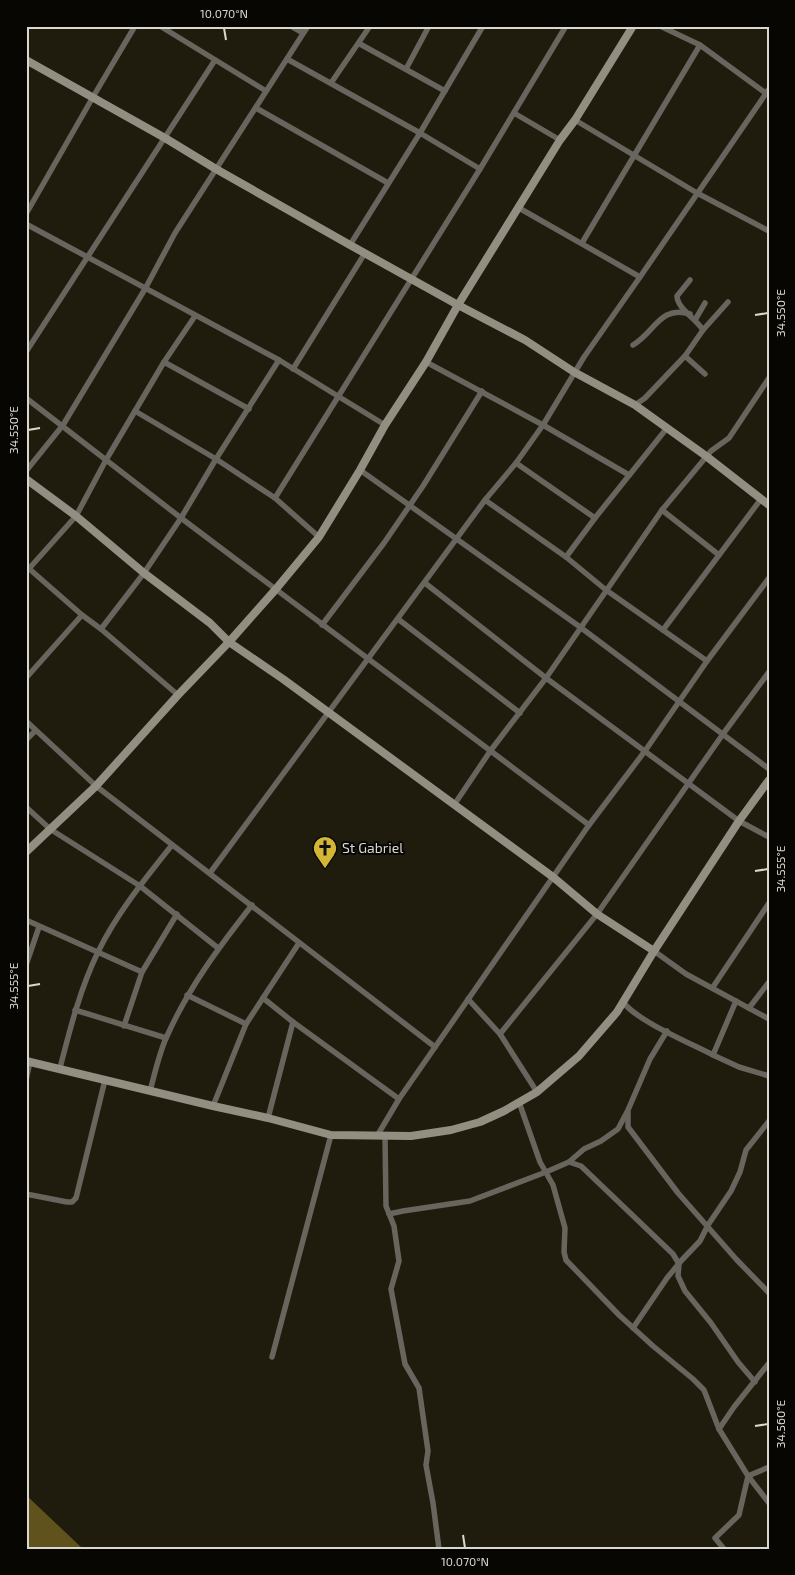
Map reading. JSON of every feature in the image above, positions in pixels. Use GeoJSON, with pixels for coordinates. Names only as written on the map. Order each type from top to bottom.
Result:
{"type":"FeatureCollection","features":[{"type":"Feature","properties":{"kind":"street"},"geometry":{"type":"LineString","coordinates":[[26,214],[135,26]]}},
{"type":"Feature","properties":{"kind":"street"},"geometry":{"type":"LineString","coordinates":[[160,26],[266,91]]}},
{"type":"Feature","properties":{"kind":"street"},"geometry":{"type":"LineString","coordinates":[[291,26],[304,33]]}},
{"type":"Feature","properties":{"kind":"street"},"geometry":{"type":"LineString","coordinates":[[26,471],[63,425],[145,289],[175,233],[308,26]]}},
{"type":"Feature","properties":{"kind":"street"},"geometry":{"type":"LineString","coordinates":[[332,83],[360,44],[370,26]]}},
{"type":"Feature","properties":{"kind":"street"},"geometry":{"type":"LineString","coordinates":[[406,69],[429,26]]}},
{"type":"Feature","properties":{"kind":"street"},"geometry":{"type":"LineString","coordinates":[[350,245],[420,133],[483,26]]}},
{"type":"Feature","properties":{"kind":"street"},"geometry":{"type":"LineString","coordinates":[[275,498],[480,169],[566,26]]}},
{"type":"Feature","properties":{"kind":"street"},"geometry":{"type":"LineString","coordinates":[[26,852],[96,786],[178,695],[229,642],[319,537],[426,362],[458,305],[633,26]]}},
{"type":"Feature","properties":{"kind":"street"},"geometry":{"type":"LineString","coordinates":[[210,873],[485,500],[516,463],[543,425],[574,372],[768,92],[700,46],[660,26]]}},
{"type":"Feature","properties":{"kind":"street"},"geometry":{"type":"LineString","coordinates":[[360,44],[445,91]]}},
{"type":"Feature","properties":{"kind":"street"},"geometry":{"type":"LineString","coordinates":[[582,243],[700,46]]}},
{"type":"Feature","properties":{"kind":"street"},"geometry":{"type":"LineString","coordinates":[[287,59],[420,133],[480,169]]}},
{"type":"Feature","properties":{"kind":"street"},"geometry":{"type":"LineString","coordinates":[[26,60],[166,138],[216,169],[350,245],[525,340],[574,372],[635,405],[706,456],[769,505]]}},
{"type":"Feature","properties":{"kind":"street"},"geometry":{"type":"LineString","coordinates":[[26,352],[215,60]]}},
{"type":"Feature","properties":{"kind":"street"},"geometry":{"type":"LineString","coordinates":[[256,108],[388,183]]}},
{"type":"Feature","properties":{"kind":"street"},"geometry":{"type":"LineString","coordinates":[[514,113],[560,140]]}},
{"type":"Feature","properties":{"kind":"street"},"geometry":{"type":"LineString","coordinates":[[575,120],[697,194],[769,231]]}},
{"type":"Feature","properties":{"kind":"street"},"geometry":{"type":"LineString","coordinates":[[519,208],[640,277]]}},
{"type":"Feature","properties":{"kind":"street"},"geometry":{"type":"LineString","coordinates":[[26,224],[279,360],[386,425]]}},
{"type":"Feature","properties":{"kind":"street"},"geometry":{"type":"LineString","coordinates":[[293,369],[365,253]]}},
{"type":"Feature","properties":{"kind":"street"},"geometry":{"type":"LineString","coordinates":[[690,280],[676,296],[676,299],[703,330]]}},
{"type":"Feature","properties":{"kind":"street"},"geometry":{"type":"LineString","coordinates":[[635,405],[645,398],[685,356],[703,330],[728,302]]}},
{"type":"Feature","properties":{"kind":"street"},"geometry":{"type":"LineString","coordinates":[[696,320],[705,303]]}},
{"type":"Feature","properties":{"kind":"street"},"geometry":{"type":"LineString","coordinates":[[633,345],[664,316],[679,311],[690,314]]}},
{"type":"Feature","properties":{"kind":"street"},"geometry":{"type":"LineString","coordinates":[[178,695],[27,569],[76,516],[106,460],[164,362],[195,316]]}},
{"type":"Feature","properties":{"kind":"street"},"geometry":{"type":"LineString","coordinates":[[685,356],[705,374]]}},
{"type":"Feature","properties":{"kind":"street"},"geometry":{"type":"LineString","coordinates":[[101,629],[144,573],[181,518],[279,360]]}},
{"type":"Feature","properties":{"kind":"street"},"geometry":{"type":"LineString","coordinates":[[164,362],[249,409]]}},
{"type":"Feature","properties":{"kind":"street"},"geometry":{"type":"LineString","coordinates":[[426,362],[543,425],[628,475]]}},
{"type":"Feature","properties":{"kind":"street"},"geometry":{"type":"LineString","coordinates":[[454,805],[491,750],[546,678],[662,510],[710,451],[729,438],[769,378]]}},
{"type":"Feature","properties":{"kind":"street"},"geometry":{"type":"LineString","coordinates":[[322,625],[384,543],[423,486],[482,391]]}},
{"type":"Feature","properties":{"kind":"street"},"geometry":{"type":"LineString","coordinates":[[26,398],[322,625],[589,825]]}},
{"type":"Feature","properties":{"kind":"street"},"geometry":{"type":"LineString","coordinates":[[135,411],[216,459],[275,498],[319,537]]}},
{"type":"Feature","properties":{"kind":"street"},"geometry":{"type":"LineString","coordinates":[[566,557],[628,475],[667,428]]}},
{"type":"Feature","properties":{"kind":"street"},"geometry":{"type":"LineString","coordinates":[[516,463],[595,518]]}},
{"type":"Feature","properties":{"kind":"street"},"geometry":{"type":"LineString","coordinates":[[360,470],[580,627],[769,769]]}},
{"type":"Feature","properties":{"kind":"street"},"geometry":{"type":"LineString","coordinates":[[26,479],[76,516],[144,573],[210,623],[229,642],[283,679],[553,877],[597,914],[686,974],[769,1019]]}},
{"type":"Feature","properties":{"kind":"street"},"geometry":{"type":"LineString","coordinates":[[663,630],[761,499]]}},
{"type":"Feature","properties":{"kind":"street"},"geometry":{"type":"LineString","coordinates":[[485,500],[566,557],[606,590],[707,661]]}},
{"type":"Feature","properties":{"kind":"street"},"geometry":{"type":"LineString","coordinates":[[662,510],[719,555]]}},
{"type":"Feature","properties":{"kind":"street"},"geometry":{"type":"LineString","coordinates":[[438,1549],[433,1503],[426,1465],[428,1450],[420,1388],[406,1364],[391,1289],[399,1261],[394,1226],[386,1206],[381,1136],[399,1099],[468,999],[589,825],[645,751],[707,661],[769,578]]}},
{"type":"Feature","properties":{"kind":"street"},"geometry":{"type":"LineString","coordinates":[[425,583],[546,678],[739,821],[769,837]]}},
{"type":"Feature","properties":{"kind":"street"},"geometry":{"type":"LineString","coordinates":[[26,678],[82,615]]}},
{"type":"Feature","properties":{"kind":"street"},"geometry":{"type":"LineString","coordinates":[[398,619],[520,713]]}},
{"type":"Feature","properties":{"kind":"street"},"geometry":{"type":"LineString","coordinates":[[500,1034],[597,914],[688,783],[769,672]]}},
{"type":"Feature","properties":{"kind":"street"},"geometry":{"type":"LineString","coordinates":[[26,721],[96,786],[435,1048]]}},
{"type":"Feature","properties":{"kind":"street"},"geometry":{"type":"LineString","coordinates":[[26,740],[35,730]]}},
{"type":"Feature","properties":{"kind":"street"},"geometry":{"type":"LineString","coordinates":[[26,1080],[28,1062],[268,1118],[331,1135],[411,1136],[451,1130],[480,1122],[537,1092],[578,1056],[617,1012],[654,951],[739,821],[769,780]]}},
{"type":"Feature","properties":{"kind":"street"},"geometry":{"type":"LineString","coordinates":[[26,807],[50,829],[140,886],[218,948]]}},
{"type":"Feature","properties":{"kind":"street"},"geometry":{"type":"LineString","coordinates":[[60,1068],[75,1010],[98,952],[123,910],[172,845]]}},
{"type":"Feature","properties":{"kind":"street"},"geometry":{"type":"LineString","coordinates":[[713,987],[769,903]]}},
{"type":"Feature","properties":{"kind":"street"},"geometry":{"type":"LineString","coordinates":[[150,1091],[166,1038],[187,995],[218,948],[252,905]]}},
{"type":"Feature","properties":{"kind":"street"},"geometry":{"type":"LineString","coordinates":[[124,1026],[142,972],[177,914]]}},
{"type":"Feature","properties":{"kind":"street"},"geometry":{"type":"LineString","coordinates":[[26,920],[142,972]]}},
{"type":"Feature","properties":{"kind":"street"},"geometry":{"type":"LineString","coordinates":[[26,965],[39,927]]}},
{"type":"Feature","properties":{"kind":"street"},"geometry":{"type":"LineString","coordinates":[[213,1106],[230,1059],[246,1024],[300,943]]}},
{"type":"Feature","properties":{"kind":"street"},"geometry":{"type":"LineString","coordinates":[[749,1008],[769,982]]}},
{"type":"Feature","properties":{"kind":"street"},"geometry":{"type":"LineString","coordinates":[[187,995],[246,1024]]}},
{"type":"Feature","properties":{"kind":"street"},"geometry":{"type":"LineString","coordinates":[[263,998],[399,1099]]}},
{"type":"Feature","properties":{"kind":"street"},"geometry":{"type":"LineString","coordinates":[[468,999],[500,1034],[537,1092]]}},
{"type":"Feature","properties":{"kind":"street"},"geometry":{"type":"LineString","coordinates":[[713,1055],[736,1000]]}},
{"type":"Feature","properties":{"kind":"street"},"geometry":{"type":"LineString","coordinates":[[623,1002],[628,1009],[713,1055],[739,1067],[769,1076]]}},
{"type":"Feature","properties":{"kind":"street"},"geometry":{"type":"LineString","coordinates":[[75,1010],[166,1038]]}},
{"type":"Feature","properties":{"kind":"street"},"geometry":{"type":"LineString","coordinates":[[268,1118],[293,1022]]}},
{"type":"Feature","properties":{"kind":"street"},"geometry":{"type":"LineString","coordinates":[[389,1214],[470,1200],[569,1162],[584,1149],[601,1141],[618,1129],[650,1059],[667,1031]]}},
{"type":"Feature","properties":{"kind":"street"},"geometry":{"type":"LineString","coordinates":[[26,1194],[67,1202],[72,1202],[76,1198],[105,1080]]}},
{"type":"Feature","properties":{"kind":"street"},"geometry":{"type":"LineString","coordinates":[[519,1102],[540,1162],[553,1185],[564,1228],[566,1260],[633,1328],[704,1390],[719,1429],[748,1476],[769,1503]]}},
{"type":"Feature","properties":{"kind":"street"},"geometry":{"type":"LineString","coordinates":[[628,1110],[628,1127],[678,1193],[736,1259],[769,1293]]}},
{"type":"Feature","properties":{"kind":"street"},"geometry":{"type":"LineString","coordinates":[[633,1328],[679,1264],[700,1241],[708,1225],[730,1192],[740,1172],[746,1150],[769,1121]]}},
{"type":"Feature","properties":{"kind":"street"},"geometry":{"type":"LineString","coordinates":[[272,1357],[331,1135]]}},
{"type":"Feature","properties":{"kind":"street"},"geometry":{"type":"LineString","coordinates":[[569,1162],[581,1166],[673,1254],[679,1264],[678,1276],[685,1291],[755,1382]]}},
{"type":"Feature","properties":{"kind":"street"},"geometry":{"type":"LineString","coordinates":[[719,1429],[769,1363]]}},
{"type":"Feature","properties":{"kind":"street"},"geometry":{"type":"LineString","coordinates":[[748,1476],[769,1467]]}},
{"type":"Feature","properties":{"kind":"street"},"geometry":{"type":"LineString","coordinates":[[724,1549],[715,1538],[739,1515],[748,1476]]}},
{"type":"Feature","properties":{"kind":"shaded area"},"geometry":{"type":"Polygon","coordinates":[[[26,1495],[82,1548],[85,1549],[26,1549],[26,1495]]]}},
{"type":"Feature","properties":{"kind":"place","name":"St Gabriel"},"geometry":{"type":"Point","coordinates":[325,869]}}]}
